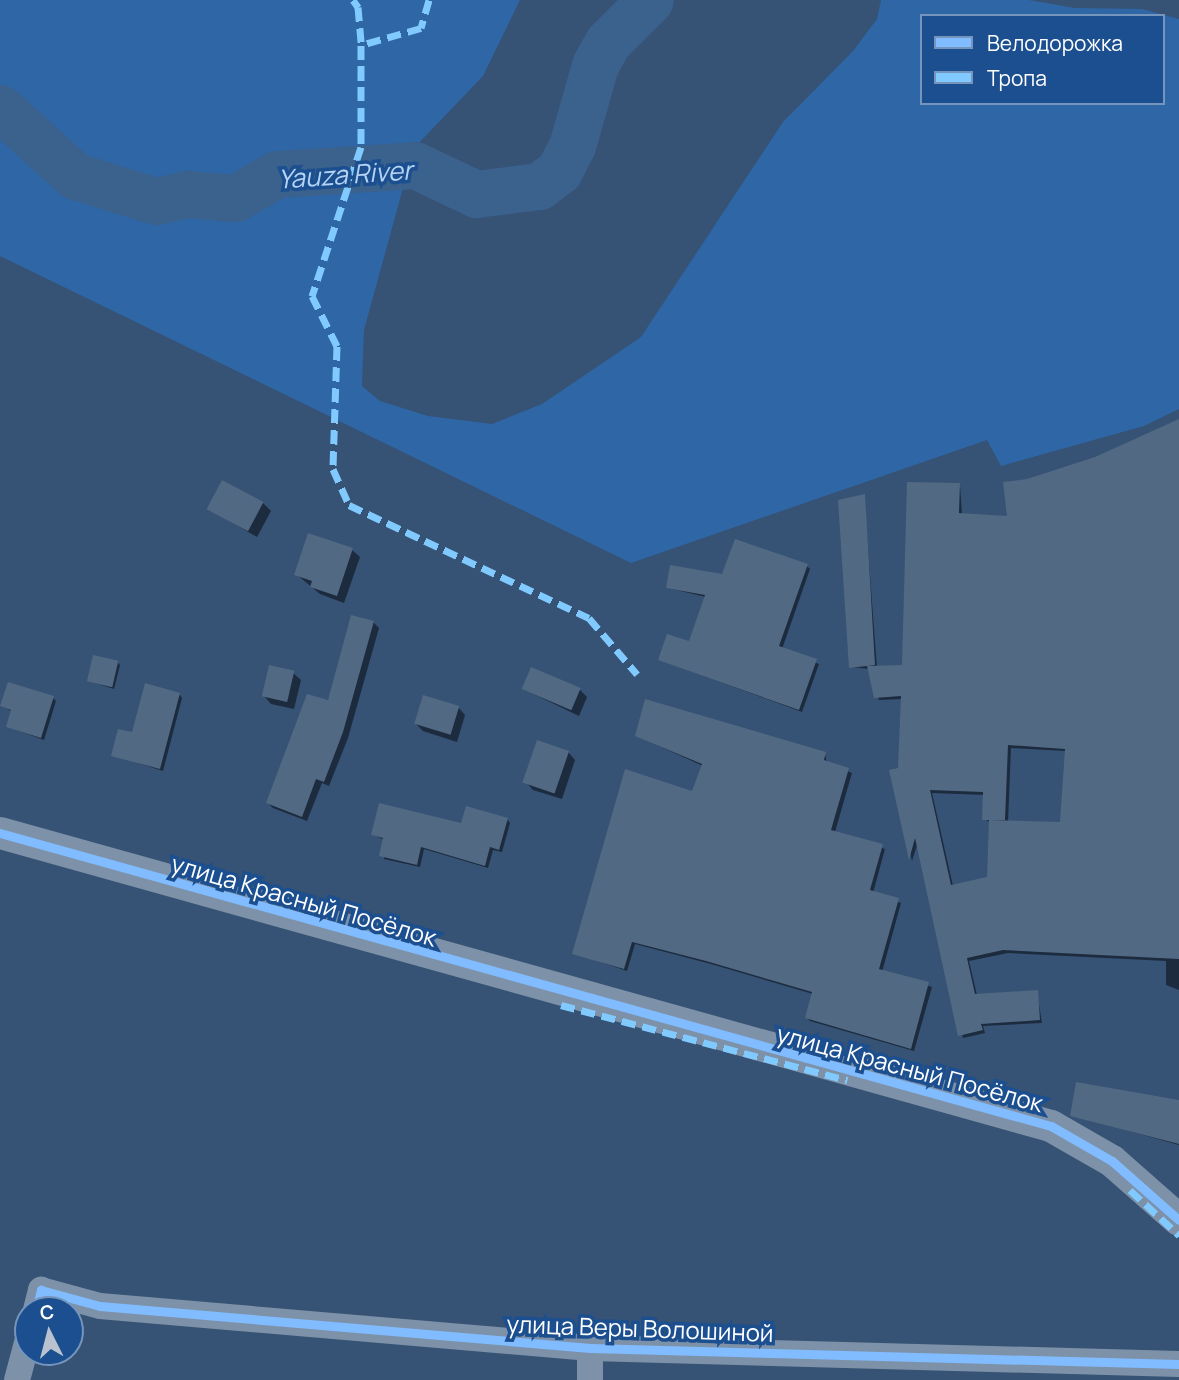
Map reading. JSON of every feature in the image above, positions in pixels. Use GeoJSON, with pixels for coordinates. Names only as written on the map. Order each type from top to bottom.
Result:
{"type":"FeatureCollection","features":[{"type":"Feature","properties":{"kind":"street","name":"улица Красный Посёлок"},"geometry":{"type":"LineString","coordinates":[[0,833],[1051,1126],[1112,1161],[1179,1220]]}},
{"type":"Feature","properties":{"kind":"street","name":"улица Веры Волошиной"},"geometry":{"type":"LineString","coordinates":[[40,1296],[41,1290],[63,1296]]}},
{"type":"Feature","properties":{"kind":"street","name":"улица Веры Волошиной"},"geometry":{"type":"LineString","coordinates":[[84,1302],[100,1306],[590,1348],[1179,1364]]}},
{"type":"Feature","properties":{"kind":"street"},"geometry":{"type":"LineString","coordinates":[[590,1348],[590,1380]]}},
{"type":"Feature","properties":{"kind":"shaded area"},"geometry":{"type":"Polygon","coordinates":[[[0,0],[520,0],[483,76],[414,148],[364,330],[362,386],[380,401],[428,416],[492,424],[542,404],[641,337],[783,122],[853,51],[877,19],[881,0],[1029,0],[1075,8],[1142,9],[1160,14],[920,14],[920,105],[1165,105],[1165,15],[1179,19],[1179,409],[1144,426],[1001,466],[987,440],[631,563],[0,256],[0,0]]]}},
{"type":"Feature","properties":{"kind":"building"},"geometry":{"type":"Polygon","coordinates":[[[1179,419],[1179,959],[1003,950],[967,958],[975,994],[1038,990],[1040,1020],[981,1024],[983,1030],[958,1036],[915,838],[909,860],[889,770],[898,768],[901,696],[874,698],[867,666],[902,665],[907,482],[960,483],[959,513],[1007,516],[1003,482],[1027,479],[1095,457],[1179,419]],[[1008,745],[1005,820],[989,820],[1060,822],[1065,749],[1008,745]],[[930,790],[951,885],[987,877],[989,820],[982,820],[983,792],[930,790]]]}},
{"type":"Feature","properties":{"kind":"building"},"geometry":{"type":"Polygon","coordinates":[[[222,480],[263,502],[248,531],[207,509],[222,480]]]}},
{"type":"Feature","properties":{"kind":"building"},"geometry":{"type":"Polygon","coordinates":[[[865,494],[875,665],[849,668],[838,500],[865,494]]]}},
{"type":"Feature","properties":{"kind":"building"},"geometry":{"type":"Polygon","coordinates":[[[308,533],[353,548],[337,596],[310,587],[312,581],[294,575],[308,533]]]}},
{"type":"Feature","properties":{"kind":"building"},"geometry":{"type":"Polygon","coordinates":[[[735,539],[808,564],[779,646],[817,659],[799,710],[658,660],[667,634],[689,641],[705,595],[666,588],[670,565],[722,574],[735,539]]]}},
{"type":"Feature","properties":{"kind":"building"},"geometry":{"type":"Polygon","coordinates":[[[351,615],[374,621],[343,732],[324,782],[316,779],[302,817],[266,803],[307,694],[328,700],[351,615]]]}},
{"type":"Feature","properties":{"kind":"building"},"geometry":{"type":"Polygon","coordinates":[[[93,655],[118,661],[112,687],[87,681],[93,655]]]}},
{"type":"Feature","properties":{"kind":"building"},"geometry":{"type":"Polygon","coordinates":[[[269,665],[294,671],[287,702],[262,696],[269,665]]]}},
{"type":"Feature","properties":{"kind":"building"},"geometry":{"type":"Polygon","coordinates":[[[531,667],[581,688],[571,710],[522,689],[531,667]]]}},
{"type":"Feature","properties":{"kind":"building"},"geometry":{"type":"Polygon","coordinates":[[[8,682],[54,696],[41,738],[6,727],[11,710],[0,706],[8,682]]]}},
{"type":"Feature","properties":{"kind":"building"},"geometry":{"type":"Polygon","coordinates":[[[145,683],[180,693],[160,769],[111,756],[118,729],[132,732],[145,683]]]}},
{"type":"Feature","properties":{"kind":"building"},"geometry":{"type":"Polygon","coordinates":[[[423,695],[459,706],[451,735],[414,724],[423,695]]]}},
{"type":"Feature","properties":{"kind":"building"},"geometry":{"type":"Polygon","coordinates":[[[645,699],[826,752],[824,760],[849,768],[831,830],[883,844],[870,890],[899,898],[879,969],[929,982],[911,1049],[805,1018],[812,992],[706,961],[632,942],[624,969],[572,954],[625,769],[692,791],[702,764],[635,736],[645,699]]]}},
{"type":"Feature","properties":{"kind":"building"},"geometry":{"type":"Polygon","coordinates":[[[537,740],[569,751],[554,794],[522,783],[537,740]]]}},
{"type":"Feature","properties":{"kind":"building"},"geometry":{"type":"Polygon","coordinates":[[[379,803],[461,823],[466,806],[508,818],[499,850],[490,847],[485,866],[421,847],[417,865],[379,856],[383,838],[371,835],[379,803]]]}},
{"type":"Feature","properties":{"kind":"building"},"geometry":{"type":"Polygon","coordinates":[[[1076,1082],[1179,1100],[1179,1144],[1070,1116],[1076,1082]]]}},
{"type":"Feature","properties":{"kind":"waterway","name":"Yauza River"},"geometry":{"type":"LineString","coordinates":[[0,108],[75,176],[156,201],[187,194],[235,198],[277,174],[415,165],[476,194],[539,186],[559,171],[572,146],[595,65],[608,42],[650,0]]}},
{"type":"Feature","properties":{"kind":"marked path"},"geometry":{"type":"LineString","coordinates":[[353,0],[358,7],[361,45]]}},
{"type":"Feature","properties":{"kind":"marked path"},"geometry":{"type":"LineString","coordinates":[[429,0],[421,28],[361,45],[361,147],[312,296],[337,346],[333,469],[349,505],[589,618],[637,674]]}},
{"type":"Feature","properties":{"kind":"marked path"},"geometry":{"type":"LineString","coordinates":[[561,1005],[847,1080]]}},
{"type":"Feature","properties":{"kind":"marked path"},"geometry":{"type":"LineString","coordinates":[[1130,1190],[1179,1235]]}},
{"type":"Feature","properties":{"kind":"cycle path"},"geometry":{"type":"LineString","coordinates":[[0,833],[1051,1126],[1112,1161],[1179,1220]]}},
{"type":"Feature","properties":{"kind":"cycle path"},"geometry":{"type":"LineString","coordinates":[[40,1296],[41,1290],[63,1296]]}},
{"type":"Feature","properties":{"kind":"cycle path"},"geometry":{"type":"LineString","coordinates":[[84,1302],[100,1306],[590,1348],[1179,1364]]}}]}
